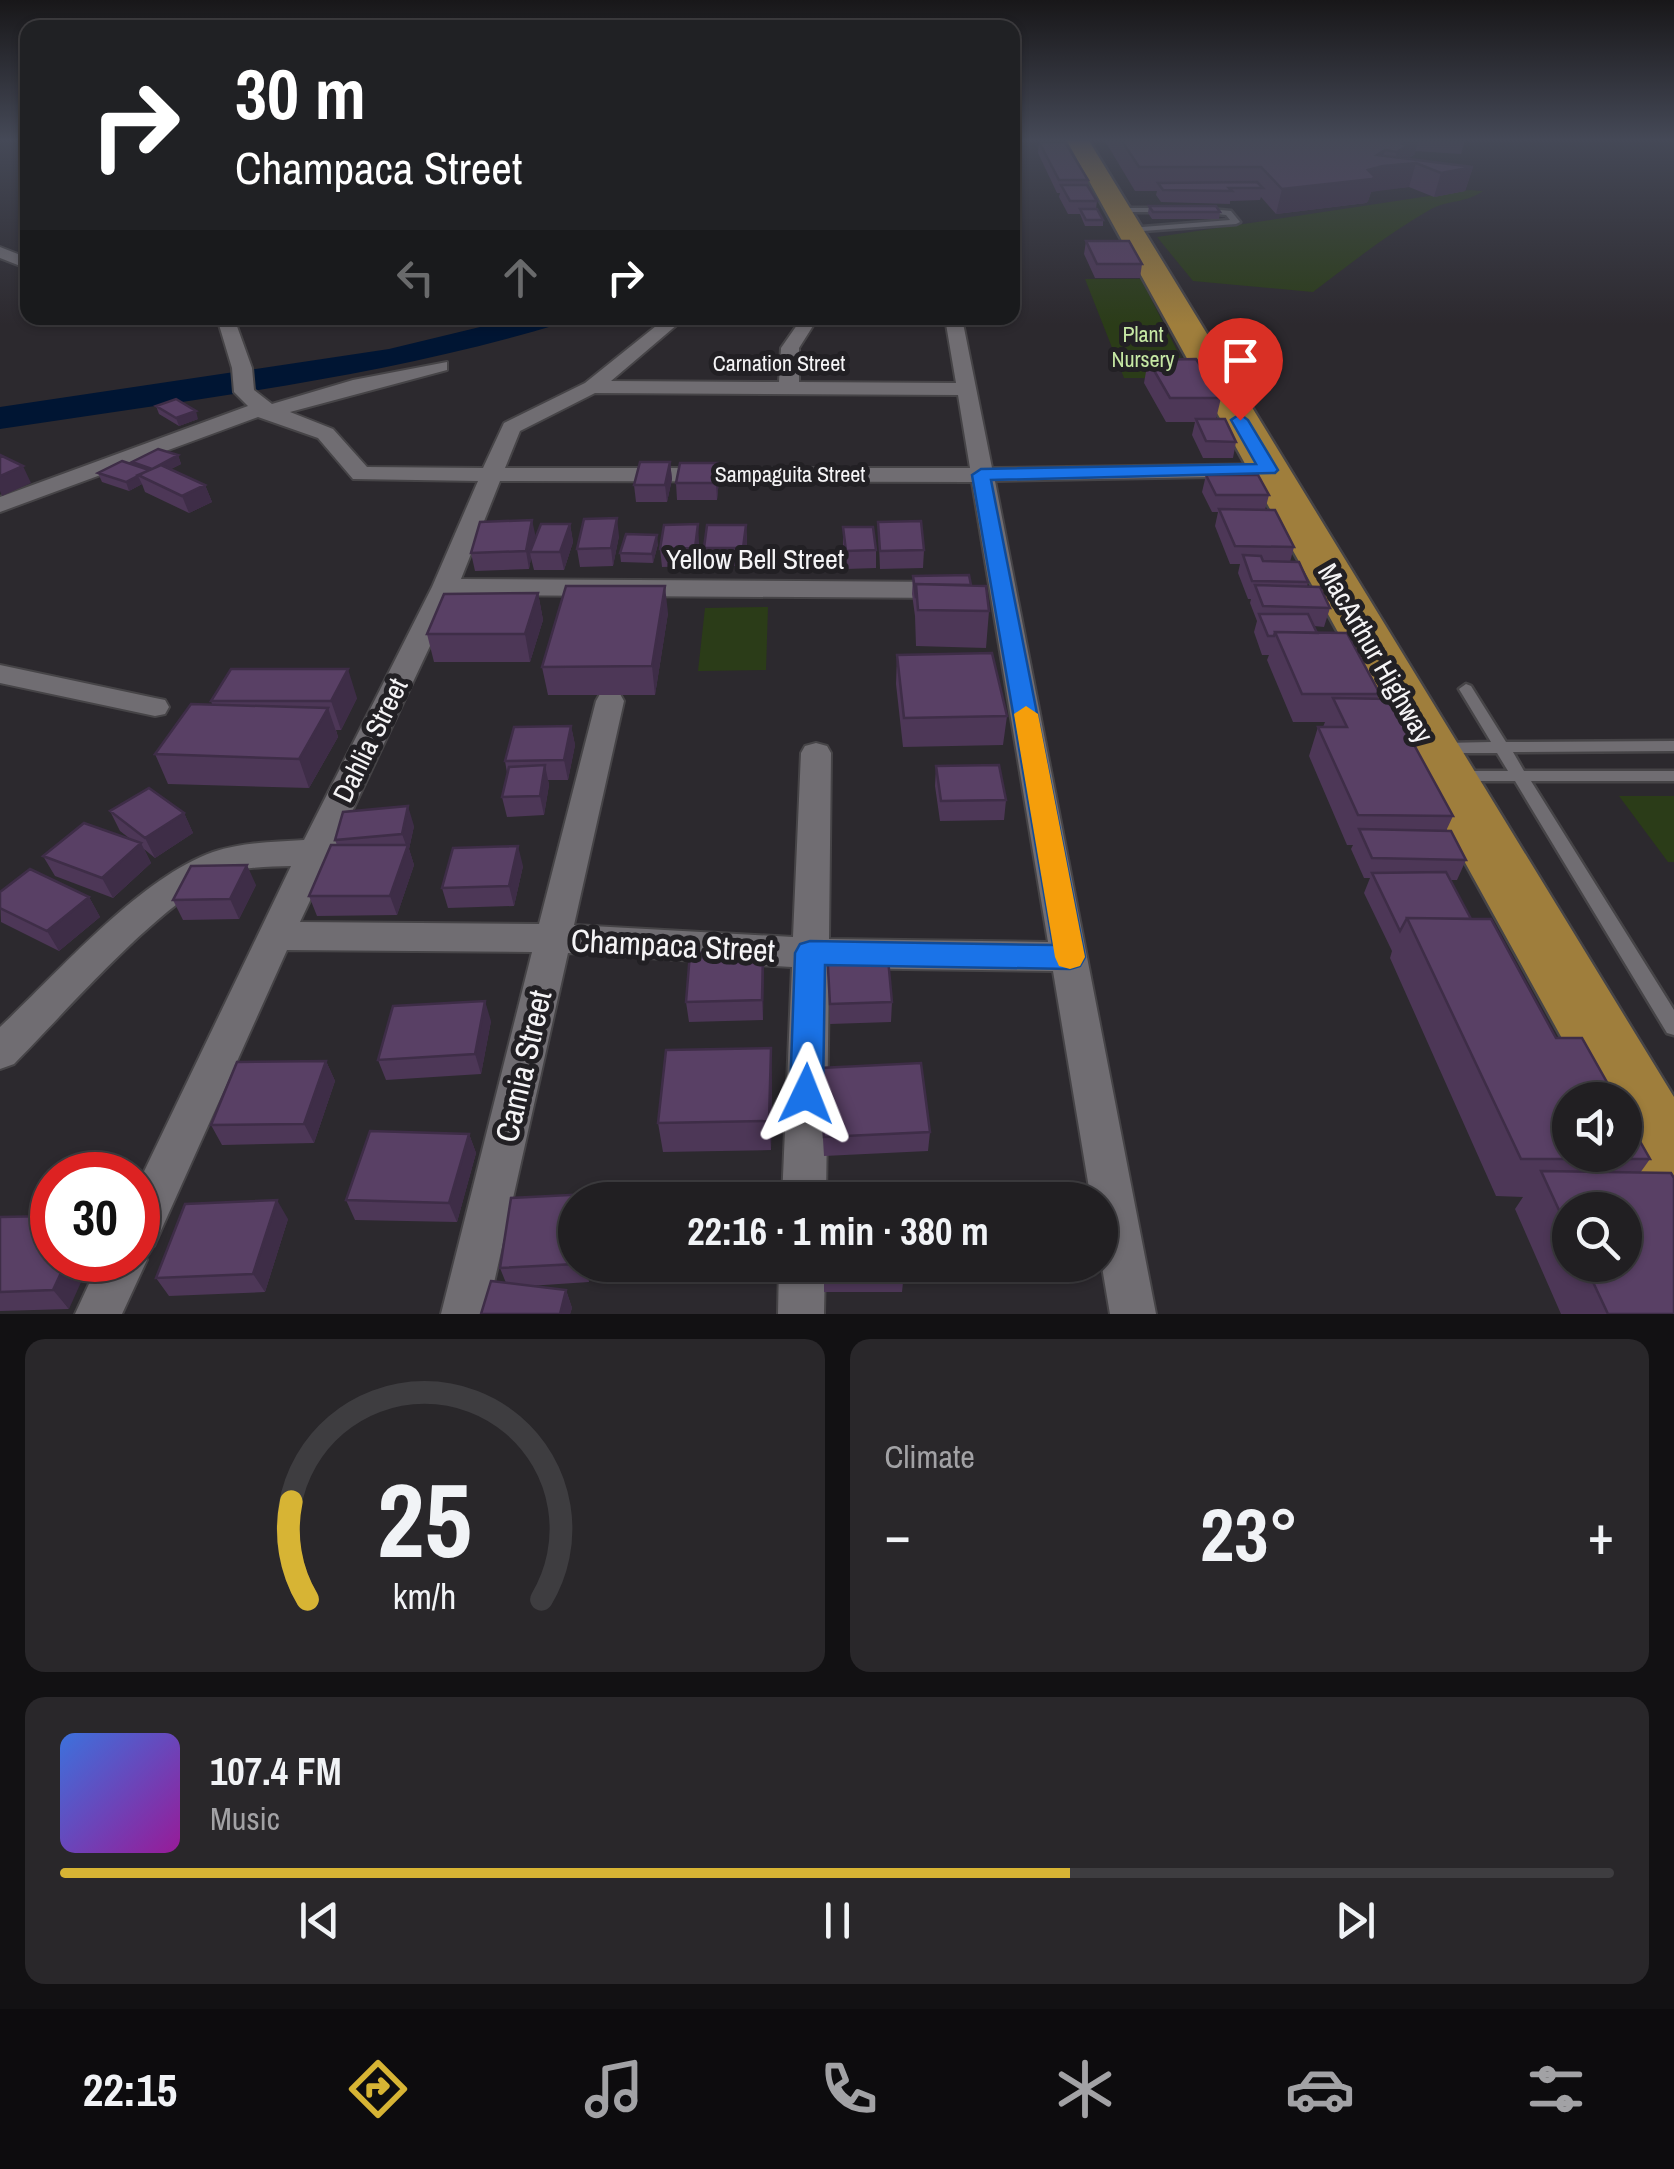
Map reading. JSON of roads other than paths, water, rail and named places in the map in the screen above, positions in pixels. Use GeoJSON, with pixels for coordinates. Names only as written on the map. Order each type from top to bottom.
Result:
{"type":"FeatureCollection","features":[{"type":"Feature","properties":{"kind":"highway","name":"MacArthur Highway"},"geometry":{"type":"LineString","coordinates":[[1115,202],[1440,762],[1642,1083],[1674,1166]]}},
{"type":"Feature","properties":{"kind":"street"},"geometry":{"type":"LineString","coordinates":[[228,325],[253,396]]}},
{"type":"Feature","properties":{"kind":"street","name":"Dahlia Street"},"geometry":{"type":"LineString","coordinates":[[160,1184],[314,851],[446,588],[511,427],[592,387],[667,325]]}},
{"type":"Feature","properties":{"kind":"street"},"geometry":{"type":"LineString","coordinates":[[789,388],[790,348],[805,325]]}},
{"type":"Feature","properties":{"kind":"street"},"geometry":{"type":"LineString","coordinates":[[955,325],[1133,1314]]}},
{"type":"Feature","properties":{"kind":"street"},"geometry":{"type":"LineString","coordinates":[[0,505],[253,396],[353,386],[440,366]]}},
{"type":"Feature","properties":{"kind":"street","name":"Carnation Street"},"geometry":{"type":"LineString","coordinates":[[592,387],[966,389]]}},
{"type":"Feature","properties":{"kind":"street","name":"Sampaguita Street"},"geometry":{"type":"LineString","coordinates":[[253,396],[334,440],[361,474],[981,475],[1268,470]]}},
{"type":"Feature","properties":{"kind":"street","name":"Yellow Bell Street"},"geometry":{"type":"LineString","coordinates":[[446,588],[1004,590]]}},
{"type":"Feature","properties":{"kind":"street"},"geometry":{"type":"LineString","coordinates":[[0,674],[155,706]]}},
{"type":"Feature","properties":{"kind":"street","name":"Camia Street"},"geometry":{"type":"LineString","coordinates":[[464,1314],[610,701]]}},
{"type":"Feature","properties":{"kind":"street"},"geometry":{"type":"LineString","coordinates":[[804,1182],[816,753]]}},
{"type":"Feature","properties":{"kind":"street"},"geometry":{"type":"LineString","coordinates":[[0,1052],[196,872],[222,862],[314,851]]}},
{"type":"Feature","properties":{"kind":"street","name":"Champaca Street"},"geometry":{"type":"LineString","coordinates":[[277,936],[554,938],[810,953],[1070,957]]}},
{"type":"Feature","properties":{"kind":"street"},"geometry":{"type":"LineString","coordinates":[[98,1314],[113,1282]]}},
{"type":"Feature","properties":{"kind":"street"},"geometry":{"type":"LineString","coordinates":[[801,1314],[802,1282]]}},
{"type":"Feature","properties":{"kind":"lane"},"geometry":{"type":"LineString","coordinates":[[1125,220],[1175,210]]}},
{"type":"Feature","properties":{"kind":"lane"},"geometry":{"type":"LineString","coordinates":[[1125,220],[1236,222],[1220,211],[1194,210]]}},
{"type":"Feature","properties":{"kind":"lane"},"geometry":{"type":"LineString","coordinates":[[1466,689],[1674,1027]]}},
{"type":"Feature","properties":{"kind":"lane"},"geometry":{"type":"LineString","coordinates":[[1440,762],[1502,748],[1674,746]]}},
{"type":"Feature","properties":{"kind":"lane"},"geometry":{"type":"LineString","coordinates":[[1440,762],[1520,776],[1674,776]]}},
{"type":"Feature","properties":{"kind":"waterway"},"geometry":{"type":"LineString","coordinates":[[0,418],[389,359],[524,325]]}},
{"type":"Feature","properties":{"kind":"park label","name":"Plant Nursery"},"geometry":{"type":"Point","coordinates":[1143,346]}}]}
